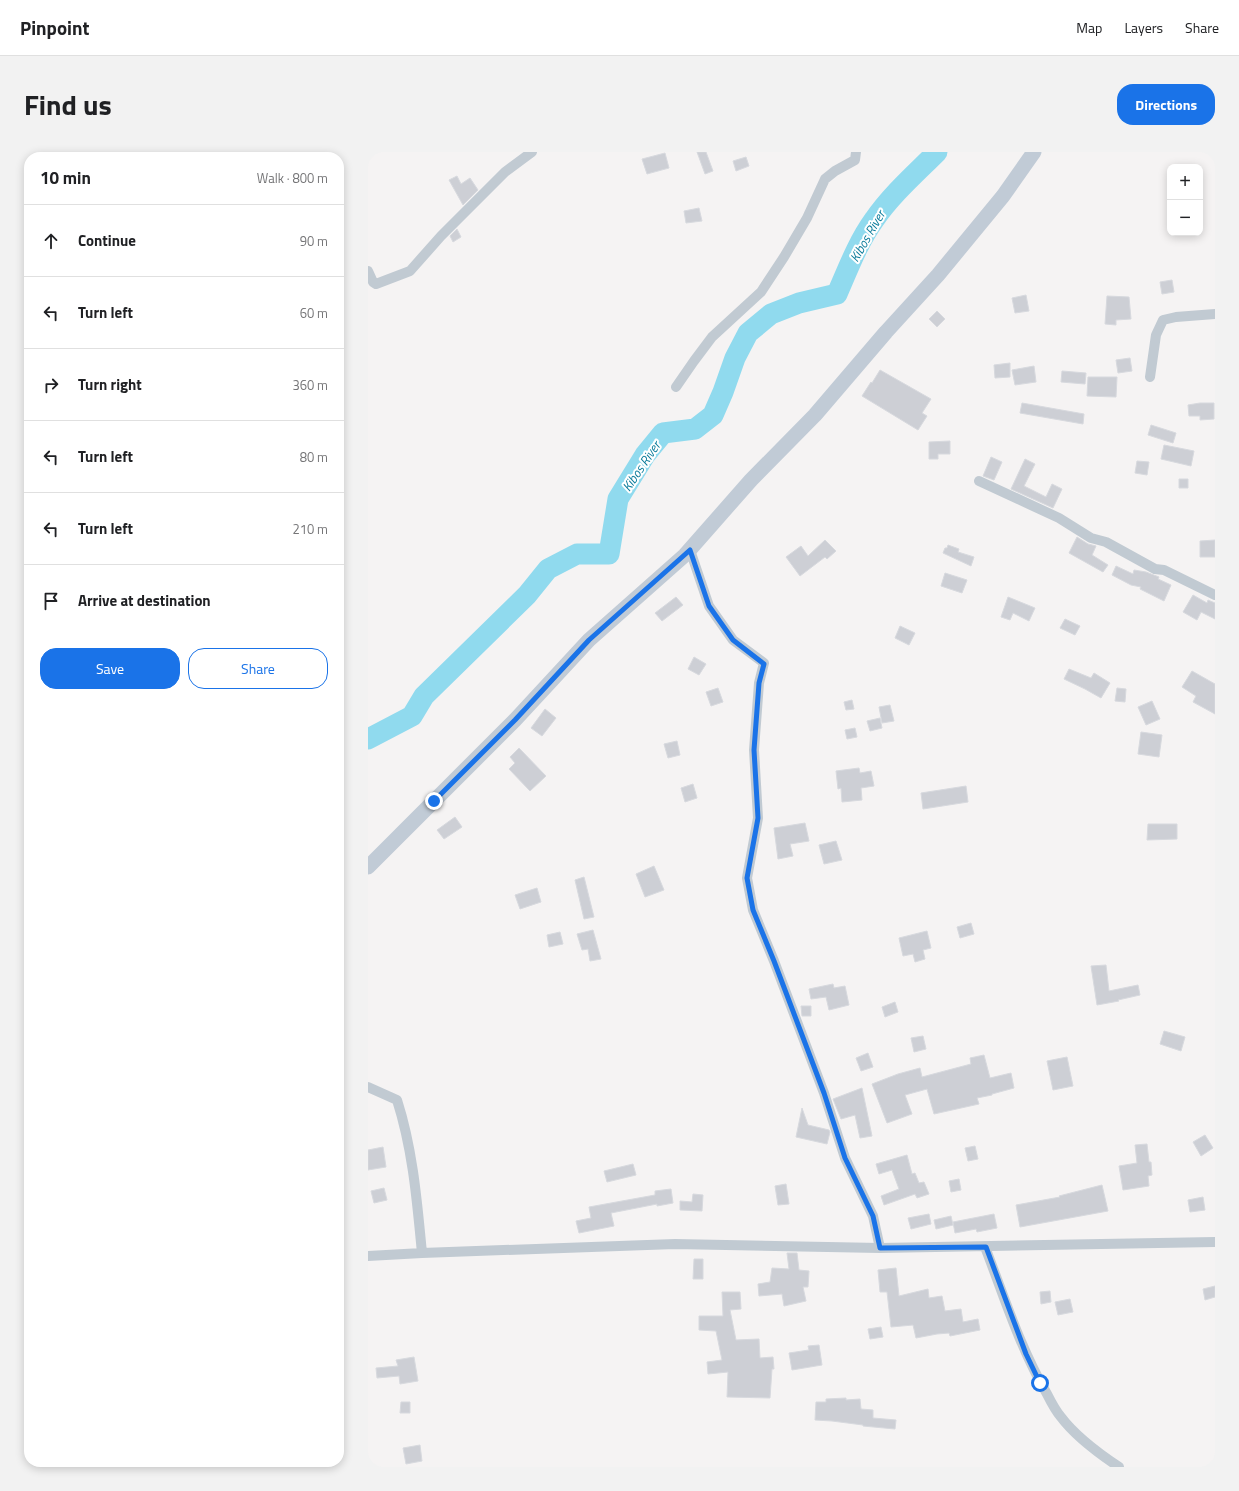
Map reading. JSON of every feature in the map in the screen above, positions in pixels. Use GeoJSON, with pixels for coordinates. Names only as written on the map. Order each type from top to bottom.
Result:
{"type":"FeatureCollection","features":[{"type":"Feature","properties":{"kind":"main road"},"geometry":{"type":"LineString","coordinates":[[368,867],[515,720],[589,640],[690,550],[751,480],[815,415],[886,332],[938,276],[1003,196],[1034,152]]}},
{"type":"Feature","properties":{"kind":"street"},"geometry":{"type":"LineString","coordinates":[[368,271],[373,282],[376,284],[403,275],[410,271],[441,236],[505,172],[532,152]]}},
{"type":"Feature","properties":{"kind":"street"},"geometry":{"type":"LineString","coordinates":[[676,387],[712,337],[761,292],[807,218],[825,179],[835,170],[855,160],[856,152]]}},
{"type":"Feature","properties":{"kind":"street"},"geometry":{"type":"LineString","coordinates":[[1150,377],[1156,335],[1163,320],[1176,317],[1215,314]]}},
{"type":"Feature","properties":{"kind":"street"},"geometry":{"type":"LineString","coordinates":[[979,481],[1059,518],[1091,538],[1106,542],[1155,569],[1164,570],[1215,595]]}},
{"type":"Feature","properties":{"kind":"street"},"geometry":{"type":"LineString","coordinates":[[690,550],[709,606],[733,640],[764,664],[759,683],[754,750],[758,818],[747,878],[749,891],[753,910],[824,1093],[845,1158],[873,1216],[880,1248]]}},
{"type":"Feature","properties":{"kind":"street"},"geometry":{"type":"LineString","coordinates":[[368,1087],[398,1100],[404,1121],[414,1171],[422,1253]]}},
{"type":"Feature","properties":{"kind":"street"},"geometry":{"type":"LineString","coordinates":[[368,1256],[676,1244],[880,1248],[1215,1242]]}},
{"type":"Feature","properties":{"kind":"street"},"geometry":{"type":"LineString","coordinates":[[986,1247],[1026,1354],[1054,1407],[1061,1417],[1080,1437],[1119,1467]]}},
{"type":"Feature","properties":{"kind":"building"},"geometry":{"type":"Polygon","coordinates":[[[697,152],[706,152],[713,171],[705,174],[697,152]]]}},
{"type":"Feature","properties":{"kind":"building"},"geometry":{"type":"Polygon","coordinates":[[[665,153],[669,168],[647,174],[642,159],[665,153]]]}},
{"type":"Feature","properties":{"kind":"building"},"geometry":{"type":"Polygon","coordinates":[[[746,157],[749,166],[736,171],[733,161],[746,157]]]}},
{"type":"Feature","properties":{"kind":"building"},"geometry":{"type":"Polygon","coordinates":[[[457,176],[461,184],[470,178],[478,190],[463,205],[449,180],[457,176]]]}},
{"type":"Feature","properties":{"kind":"building"},"geometry":{"type":"Polygon","coordinates":[[[699,208],[702,221],[686,223],[684,211],[699,208]]]}},
{"type":"Feature","properties":{"kind":"building"},"geometry":{"type":"Polygon","coordinates":[[[457,229],[461,237],[453,242],[450,236],[457,229]]]}},
{"type":"Feature","properties":{"kind":"building"},"geometry":{"type":"Polygon","coordinates":[[[1172,280],[1174,292],[1162,294],[1160,282],[1172,280]]]}},
{"type":"Feature","properties":{"kind":"building"},"geometry":{"type":"Polygon","coordinates":[[[1026,295],[1029,311],[1015,313],[1012,298],[1026,295]]]}},
{"type":"Feature","properties":{"kind":"building"},"geometry":{"type":"Polygon","coordinates":[[[1107,296],[1129,297],[1131,319],[1116,320],[1116,325],[1105,324],[1107,296]]]}},
{"type":"Feature","properties":{"kind":"building"},"geometry":{"type":"Polygon","coordinates":[[[937,311],[945,319],[937,327],[929,319],[937,311]]]}},
{"type":"Feature","properties":{"kind":"building"},"geometry":{"type":"Polygon","coordinates":[[[1130,358],[1132,371],[1118,373],[1116,360],[1130,358]]]}},
{"type":"Feature","properties":{"kind":"building"},"geometry":{"type":"Polygon","coordinates":[[[1010,363],[1010,377],[995,378],[994,365],[1010,363]]]}},
{"type":"Feature","properties":{"kind":"building"},"geometry":{"type":"Polygon","coordinates":[[[1034,366],[1036,382],[1015,385],[1012,370],[1034,366]]]}},
{"type":"Feature","properties":{"kind":"building"},"geometry":{"type":"Polygon","coordinates":[[[880,370],[931,399],[922,413],[927,416],[918,430],[862,396],[880,370]]]}},
{"type":"Feature","properties":{"kind":"building"},"geometry":{"type":"Polygon","coordinates":[[[1062,371],[1086,373],[1085,384],[1061,382],[1062,371]]]}},
{"type":"Feature","properties":{"kind":"building"},"geometry":{"type":"Polygon","coordinates":[[[1088,377],[1117,377],[1116,397],[1087,396],[1088,377]]]}},
{"type":"Feature","properties":{"kind":"building"},"geometry":{"type":"Polygon","coordinates":[[[1022,403],[1084,414],[1083,424],[1020,413],[1022,403]]]}},
{"type":"Feature","properties":{"kind":"building"},"geometry":{"type":"Polygon","coordinates":[[[1214,403],[1214,419],[1200,420],[1200,416],[1189,416],[1188,405],[1214,403]]]}},
{"type":"Feature","properties":{"kind":"building"},"geometry":{"type":"Polygon","coordinates":[[[1151,425],[1176,433],[1173,443],[1148,435],[1151,425]]]}},
{"type":"Feature","properties":{"kind":"building"},"geometry":{"type":"Polygon","coordinates":[[[950,441],[950,454],[938,454],[938,459],[929,459],[929,442],[950,441]]]}},
{"type":"Feature","properties":{"kind":"building"},"geometry":{"type":"Polygon","coordinates":[[[1164,445],[1194,451],[1191,466],[1161,459],[1164,445]]]}},
{"type":"Feature","properties":{"kind":"building"},"geometry":{"type":"Polygon","coordinates":[[[991,457],[1002,462],[994,480],[983,476],[991,457]]]}},
{"type":"Feature","properties":{"kind":"building"},"geometry":{"type":"Polygon","coordinates":[[[1025,459],[1035,464],[1024,486],[1046,497],[1052,484],[1062,489],[1053,508],[1011,489],[1025,459]]]}},
{"type":"Feature","properties":{"kind":"building"},"geometry":{"type":"Polygon","coordinates":[[[1137,461],[1149,462],[1147,475],[1135,473],[1137,461]]]}},
{"type":"Feature","properties":{"kind":"building"},"geometry":{"type":"Polygon","coordinates":[[[1179,479],[1188,479],[1188,488],[1179,488],[1179,479]]]}},
{"type":"Feature","properties":{"kind":"building"},"geometry":{"type":"Polygon","coordinates":[[[1077,537],[1088,544],[1096,546],[1092,555],[1108,565],[1103,572],[1069,553],[1077,537]]]}},
{"type":"Feature","properties":{"kind":"building"},"geometry":{"type":"Polygon","coordinates":[[[825,540],[836,551],[827,559],[825,557],[800,576],[786,557],[801,546],[808,556],[825,540]]]}},
{"type":"Feature","properties":{"kind":"building"},"geometry":{"type":"Polygon","coordinates":[[[1215,540],[1215,557],[1200,557],[1200,541],[1215,540]]]}},
{"type":"Feature","properties":{"kind":"building"},"geometry":{"type":"Polygon","coordinates":[[[948,545],[959,549],[958,552],[974,557],[971,566],[943,553],[948,545]]]}},
{"type":"Feature","properties":{"kind":"building"},"geometry":{"type":"Polygon","coordinates":[[[1116,566],[1133,574],[1134,570],[1146,572],[1159,577],[1158,579],[1171,585],[1164,601],[1140,589],[1141,587],[1131,585],[1112,575],[1116,566]]]}},
{"type":"Feature","properties":{"kind":"building"},"geometry":{"type":"Polygon","coordinates":[[[945,573],[967,580],[962,593],[941,586],[945,573]]]}},
{"type":"Feature","properties":{"kind":"building"},"geometry":{"type":"Polygon","coordinates":[[[1193,595],[1207,603],[1208,600],[1215,603],[1215,619],[1201,612],[1197,620],[1183,612],[1193,595]]]}},
{"type":"Feature","properties":{"kind":"building"},"geometry":{"type":"Polygon","coordinates":[[[676,597],[683,605],[662,621],[655,613],[676,597]]]}},
{"type":"Feature","properties":{"kind":"building"},"geometry":{"type":"Polygon","coordinates":[[[1008,597],[1035,608],[1029,621],[1013,613],[1010,620],[1001,617],[1008,597]]]}},
{"type":"Feature","properties":{"kind":"building"},"geometry":{"type":"Polygon","coordinates":[[[1065,619],[1080,626],[1075,635],[1060,628],[1065,619]]]}},
{"type":"Feature","properties":{"kind":"building"},"geometry":{"type":"Polygon","coordinates":[[[900,626],[915,633],[909,645],[895,638],[900,626]]]}},
{"type":"Feature","properties":{"kind":"building"},"geometry":{"type":"Polygon","coordinates":[[[694,657],[706,664],[699,675],[688,669],[694,657]]]}},
{"type":"Feature","properties":{"kind":"building"},"geometry":{"type":"Polygon","coordinates":[[[1069,669],[1091,678],[1094,673],[1110,683],[1101,698],[1064,679],[1069,669]]]}},
{"type":"Feature","properties":{"kind":"building"},"geometry":{"type":"Polygon","coordinates":[[[1192,671],[1215,684],[1215,714],[1193,702],[1196,696],[1182,687],[1192,671]]]}},
{"type":"Feature","properties":{"kind":"building"},"geometry":{"type":"Polygon","coordinates":[[[718,688],[723,702],[711,706],[706,692],[718,688]]]}},
{"type":"Feature","properties":{"kind":"building"},"geometry":{"type":"Polygon","coordinates":[[[1117,688],[1126,689],[1125,702],[1115,701],[1117,688]]]}},
{"type":"Feature","properties":{"kind":"building"},"geometry":{"type":"Polygon","coordinates":[[[852,700],[854,709],[846,710],[844,702],[852,700]]]}},
{"type":"Feature","properties":{"kind":"building"},"geometry":{"type":"Polygon","coordinates":[[[1152,701],[1160,719],[1146,725],[1138,707],[1152,701]]]}},
{"type":"Feature","properties":{"kind":"building"},"geometry":{"type":"Polygon","coordinates":[[[890,705],[894,721],[882,723],[879,707],[890,705]]]}},
{"type":"Feature","properties":{"kind":"building"},"geometry":{"type":"Polygon","coordinates":[[[545,709],[556,718],[542,736],[531,728],[545,709]]]}},
{"type":"Feature","properties":{"kind":"building"},"geometry":{"type":"Polygon","coordinates":[[[880,718],[882,728],[870,731],[867,721],[880,718]]]}},
{"type":"Feature","properties":{"kind":"building"},"geometry":{"type":"Polygon","coordinates":[[[855,728],[857,737],[847,739],[845,730],[855,728]]]}},
{"type":"Feature","properties":{"kind":"building"},"geometry":{"type":"Polygon","coordinates":[[[1141,732],[1162,735],[1159,757],[1138,754],[1141,732]]]}},
{"type":"Feature","properties":{"kind":"building"},"geometry":{"type":"Polygon","coordinates":[[[677,741],[680,755],[668,758],[664,744],[677,741]]]}},
{"type":"Feature","properties":{"kind":"building"},"geometry":{"type":"Polygon","coordinates":[[[519,748],[546,776],[530,791],[509,769],[515,763],[510,757],[519,748]]]}},
{"type":"Feature","properties":{"kind":"building"},"geometry":{"type":"Polygon","coordinates":[[[859,768],[860,773],[871,771],[874,786],[861,788],[862,800],[842,802],[841,788],[838,789],[836,771],[859,768]]]}},
{"type":"Feature","properties":{"kind":"building"},"geometry":{"type":"Polygon","coordinates":[[[693,784],[697,798],[685,802],[681,788],[693,784]]]}},
{"type":"Feature","properties":{"kind":"building"},"geometry":{"type":"Polygon","coordinates":[[[966,786],[968,802],[923,809],[921,793],[966,786]]]}},
{"type":"Feature","properties":{"kind":"building"},"geometry":{"type":"Polygon","coordinates":[[[455,817],[462,827],[444,839],[437,830],[455,817]]]}},
{"type":"Feature","properties":{"kind":"building"},"geometry":{"type":"Polygon","coordinates":[[[805,823],[809,841],[790,844],[793,856],[778,859],[774,828],[805,823]]]}},
{"type":"Feature","properties":{"kind":"building"},"geometry":{"type":"Polygon","coordinates":[[[1148,824],[1177,824],[1177,839],[1147,840],[1148,824]]]}},
{"type":"Feature","properties":{"kind":"building"},"geometry":{"type":"Polygon","coordinates":[[[836,841],[842,860],[824,864],[819,845],[836,841]]]}},
{"type":"Feature","properties":{"kind":"building"},"geometry":{"type":"Polygon","coordinates":[[[654,866],[664,890],[645,897],[636,874],[654,866]]]}},
{"type":"Feature","properties":{"kind":"building"},"geometry":{"type":"Polygon","coordinates":[[[584,877],[594,917],[584,919],[575,880],[584,877]]]}},
{"type":"Feature","properties":{"kind":"building"},"geometry":{"type":"Polygon","coordinates":[[[537,888],[541,902],[520,909],[515,895],[537,888]]]}},
{"type":"Feature","properties":{"kind":"building"},"geometry":{"type":"Polygon","coordinates":[[[971,923],[974,934],[960,938],[957,927],[971,923]]]}},
{"type":"Feature","properties":{"kind":"building"},"geometry":{"type":"Polygon","coordinates":[[[593,930],[601,959],[590,961],[588,949],[582,950],[577,934],[593,930]]]}},
{"type":"Feature","properties":{"kind":"building"},"geometry":{"type":"Polygon","coordinates":[[[927,931],[931,948],[923,950],[925,959],[915,962],[913,954],[903,956],[899,938],[927,931]]]}},
{"type":"Feature","properties":{"kind":"building"},"geometry":{"type":"Polygon","coordinates":[[[560,932],[563,944],[549,947],[547,935],[560,932]]]}},
{"type":"Feature","properties":{"kind":"building"},"geometry":{"type":"Polygon","coordinates":[[[1106,965],[1109,991],[1138,985],[1140,995],[1097,1005],[1091,966],[1106,965]]]}},
{"type":"Feature","properties":{"kind":"building"},"geometry":{"type":"Polygon","coordinates":[[[833,984],[834,988],[845,986],[849,1005],[829,1010],[826,997],[811,999],[809,989],[833,984]]]}},
{"type":"Feature","properties":{"kind":"building"},"geometry":{"type":"Polygon","coordinates":[[[895,1002],[898,1012],[885,1017],[882,1007],[895,1002]]]}},
{"type":"Feature","properties":{"kind":"building"},"geometry":{"type":"Polygon","coordinates":[[[801,1006],[811,1006],[811,1016],[802,1016],[801,1006]]]}},
{"type":"Feature","properties":{"kind":"building"},"geometry":{"type":"Polygon","coordinates":[[[1164,1031],[1185,1037],[1181,1051],[1160,1044],[1164,1031]]]}},
{"type":"Feature","properties":{"kind":"building"},"geometry":{"type":"Polygon","coordinates":[[[923,1036],[926,1049],[914,1052],[911,1038],[923,1036]]]}},
{"type":"Feature","properties":{"kind":"building"},"geometry":{"type":"Polygon","coordinates":[[[868,1053],[873,1067],[861,1071],[856,1058],[868,1053]]]}},
{"type":"Feature","properties":{"kind":"building"},"geometry":{"type":"Polygon","coordinates":[[[984,1055],[990,1078],[1011,1073],[1014,1088],[977,1098],[979,1104],[934,1114],[927,1089],[905,1095],[912,1114],[887,1123],[872,1084],[898,1074],[920,1068],[922,1077],[971,1064],[970,1058],[984,1055]]]}},
{"type":"Feature","properties":{"kind":"building"},"geometry":{"type":"Polygon","coordinates":[[[1067,1057],[1073,1086],[1053,1090],[1047,1061],[1067,1057]]]}},
{"type":"Feature","properties":{"kind":"building"},"geometry":{"type":"Polygon","coordinates":[[[862,1088],[872,1136],[860,1138],[855,1115],[841,1119],[833,1099],[862,1088]]]}},
{"type":"Feature","properties":{"kind":"building"},"geometry":{"type":"Polygon","coordinates":[[[802,1108],[808,1125],[829,1130],[830,1132],[827,1144],[796,1137],[802,1108]]]}},
{"type":"Feature","properties":{"kind":"building"},"geometry":{"type":"Polygon","coordinates":[[[1205,1135],[1213,1148],[1201,1156],[1193,1142],[1205,1135]]]}},
{"type":"Feature","properties":{"kind":"building"},"geometry":{"type":"Polygon","coordinates":[[[1147,1144],[1152,1175],[1148,1176],[1149,1186],[1123,1190],[1119,1166],[1137,1163],[1135,1145],[1147,1144]]]}},
{"type":"Feature","properties":{"kind":"building"},"geometry":{"type":"Polygon","coordinates":[[[975,1146],[978,1159],[968,1161],[965,1148],[975,1146]]]}},
{"type":"Feature","properties":{"kind":"building"},"geometry":{"type":"Polygon","coordinates":[[[383,1147],[386,1167],[368,1170],[368,1150],[383,1147]]]}},
{"type":"Feature","properties":{"kind":"building"},"geometry":{"type":"Polygon","coordinates":[[[907,1155],[912,1174],[915,1173],[919,1183],[924,1182],[929,1194],[917,1198],[915,1194],[884,1205],[881,1196],[899,1189],[892,1170],[879,1174],[876,1164],[907,1155]]]}},
{"type":"Feature","properties":{"kind":"building"},"geometry":{"type":"Polygon","coordinates":[[[633,1164],[636,1175],[607,1182],[604,1171],[633,1164]]]}},
{"type":"Feature","properties":{"kind":"building"},"geometry":{"type":"Polygon","coordinates":[[[959,1179],[961,1190],[951,1192],[949,1181],[959,1179]]]}},
{"type":"Feature","properties":{"kind":"building"},"geometry":{"type":"Polygon","coordinates":[[[786,1184],[789,1204],[778,1205],[775,1186],[786,1184]]]}},
{"type":"Feature","properties":{"kind":"building"},"geometry":{"type":"Polygon","coordinates":[[[1102,1185],[1108,1211],[1020,1227],[1016,1205],[1060,1197],[1059,1196],[1102,1185]]]}},
{"type":"Feature","properties":{"kind":"building"},"geometry":{"type":"Polygon","coordinates":[[[384,1188],[387,1200],[374,1203],[371,1191],[384,1188]]]}},
{"type":"Feature","properties":{"kind":"building"},"geometry":{"type":"Polygon","coordinates":[[[671,1189],[673,1203],[657,1206],[657,1204],[611,1213],[614,1226],[579,1233],[576,1221],[591,1218],[589,1207],[655,1195],[655,1191],[671,1189]]]}},
{"type":"Feature","properties":{"kind":"building"},"geometry":{"type":"Polygon","coordinates":[[[693,1194],[703,1195],[702,1211],[680,1210],[680,1201],[692,1202],[693,1194]]]}},
{"type":"Feature","properties":{"kind":"building"},"geometry":{"type":"Polygon","coordinates":[[[1203,1197],[1205,1210],[1190,1212],[1188,1200],[1203,1197]]]}},
{"type":"Feature","properties":{"kind":"building"},"geometry":{"type":"Polygon","coordinates":[[[929,1214],[931,1224],[911,1229],[908,1218],[929,1214]]]}},
{"type":"Feature","properties":{"kind":"building"},"geometry":{"type":"Polygon","coordinates":[[[994,1214],[997,1228],[977,1232],[976,1229],[955,1233],[953,1222],[994,1214]]]}},
{"type":"Feature","properties":{"kind":"building"},"geometry":{"type":"Polygon","coordinates":[[[951,1216],[953,1225],[936,1229],[934,1220],[951,1216]]]}},
{"type":"Feature","properties":{"kind":"building"},"geometry":{"type":"Polygon","coordinates":[[[787,1253],[797,1253],[799,1270],[809,1271],[808,1287],[803,1287],[806,1301],[784,1306],[782,1294],[759,1296],[758,1284],[770,1282],[772,1268],[789,1269],[787,1253]]]}},
{"type":"Feature","properties":{"kind":"building"},"geometry":{"type":"Polygon","coordinates":[[[694,1259],[703,1259],[703,1279],[693,1279],[694,1259]]]}},
{"type":"Feature","properties":{"kind":"building"},"geometry":{"type":"Polygon","coordinates":[[[896,1268],[899,1296],[928,1289],[929,1298],[942,1296],[945,1311],[961,1309],[963,1322],[978,1319],[980,1330],[950,1336],[949,1333],[916,1338],[913,1325],[891,1327],[887,1292],[880,1292],[878,1270],[896,1268]]]}},
{"type":"Feature","properties":{"kind":"building"},"geometry":{"type":"Polygon","coordinates":[[[1215,1286],[1215,1297],[1205,1300],[1203,1289],[1215,1286]]]}},
{"type":"Feature","properties":{"kind":"building"},"geometry":{"type":"Polygon","coordinates":[[[1050,1291],[1051,1302],[1041,1304],[1040,1292],[1050,1291]]]}},
{"type":"Feature","properties":{"kind":"building"},"geometry":{"type":"Polygon","coordinates":[[[722,1292],[740,1292],[741,1309],[730,1310],[736,1340],[759,1339],[760,1358],[773,1357],[774,1369],[772,1369],[770,1398],[727,1397],[728,1372],[708,1374],[707,1362],[722,1360],[716,1331],[699,1330],[699,1316],[723,1316],[722,1292]]]}},
{"type":"Feature","properties":{"kind":"building"},"geometry":{"type":"Polygon","coordinates":[[[1070,1299],[1073,1312],[1058,1315],[1055,1302],[1070,1299]]]}},
{"type":"Feature","properties":{"kind":"building"},"geometry":{"type":"Polygon","coordinates":[[[881,1327],[883,1337],[870,1339],[868,1329],[881,1327]]]}},
{"type":"Feature","properties":{"kind":"building"},"geometry":{"type":"Polygon","coordinates":[[[819,1345],[822,1365],[792,1370],[789,1353],[809,1350],[808,1346],[819,1345]]]}},
{"type":"Feature","properties":{"kind":"building"},"geometry":{"type":"Polygon","coordinates":[[[414,1357],[418,1381],[400,1384],[399,1376],[377,1378],[376,1368],[398,1366],[396,1360],[414,1357]]]}},
{"type":"Feature","properties":{"kind":"building"},"geometry":{"type":"Polygon","coordinates":[[[846,1398],[846,1400],[860,1399],[861,1409],[873,1410],[873,1418],[896,1420],[895,1429],[815,1420],[816,1402],[826,1402],[826,1399],[846,1398]]]}},
{"type":"Feature","properties":{"kind":"building"},"geometry":{"type":"Polygon","coordinates":[[[401,1402],[410,1402],[410,1413],[400,1413],[401,1402]]]}},
{"type":"Feature","properties":{"kind":"building"},"geometry":{"type":"Polygon","coordinates":[[[420,1445],[422,1461],[406,1464],[403,1448],[420,1445]]]}},
{"type":"Feature","properties":{"kind":"waterway","name":"Kibos River"},"geometry":{"type":"LineString","coordinates":[[368,739],[412,716],[424,696],[527,595],[548,569],[577,554],[609,554],[618,499],[645,455],[663,433],[695,429],[713,415],[735,358],[748,333],[771,314],[799,303],[837,294],[849,265],[868,228],[896,193],[937,152]]}},
{"type":"Feature","properties":{"kind":"route"},"geometry":{"type":"LineString","coordinates":[[434,801],[515,720],[589,640],[690,550],[709,606],[733,640],[764,664],[759,683],[754,750],[758,818],[747,878],[753,910],[824,1093],[845,1158],[873,1216],[880,1248],[986,1247],[1026,1354],[1040,1383]]}}]}
